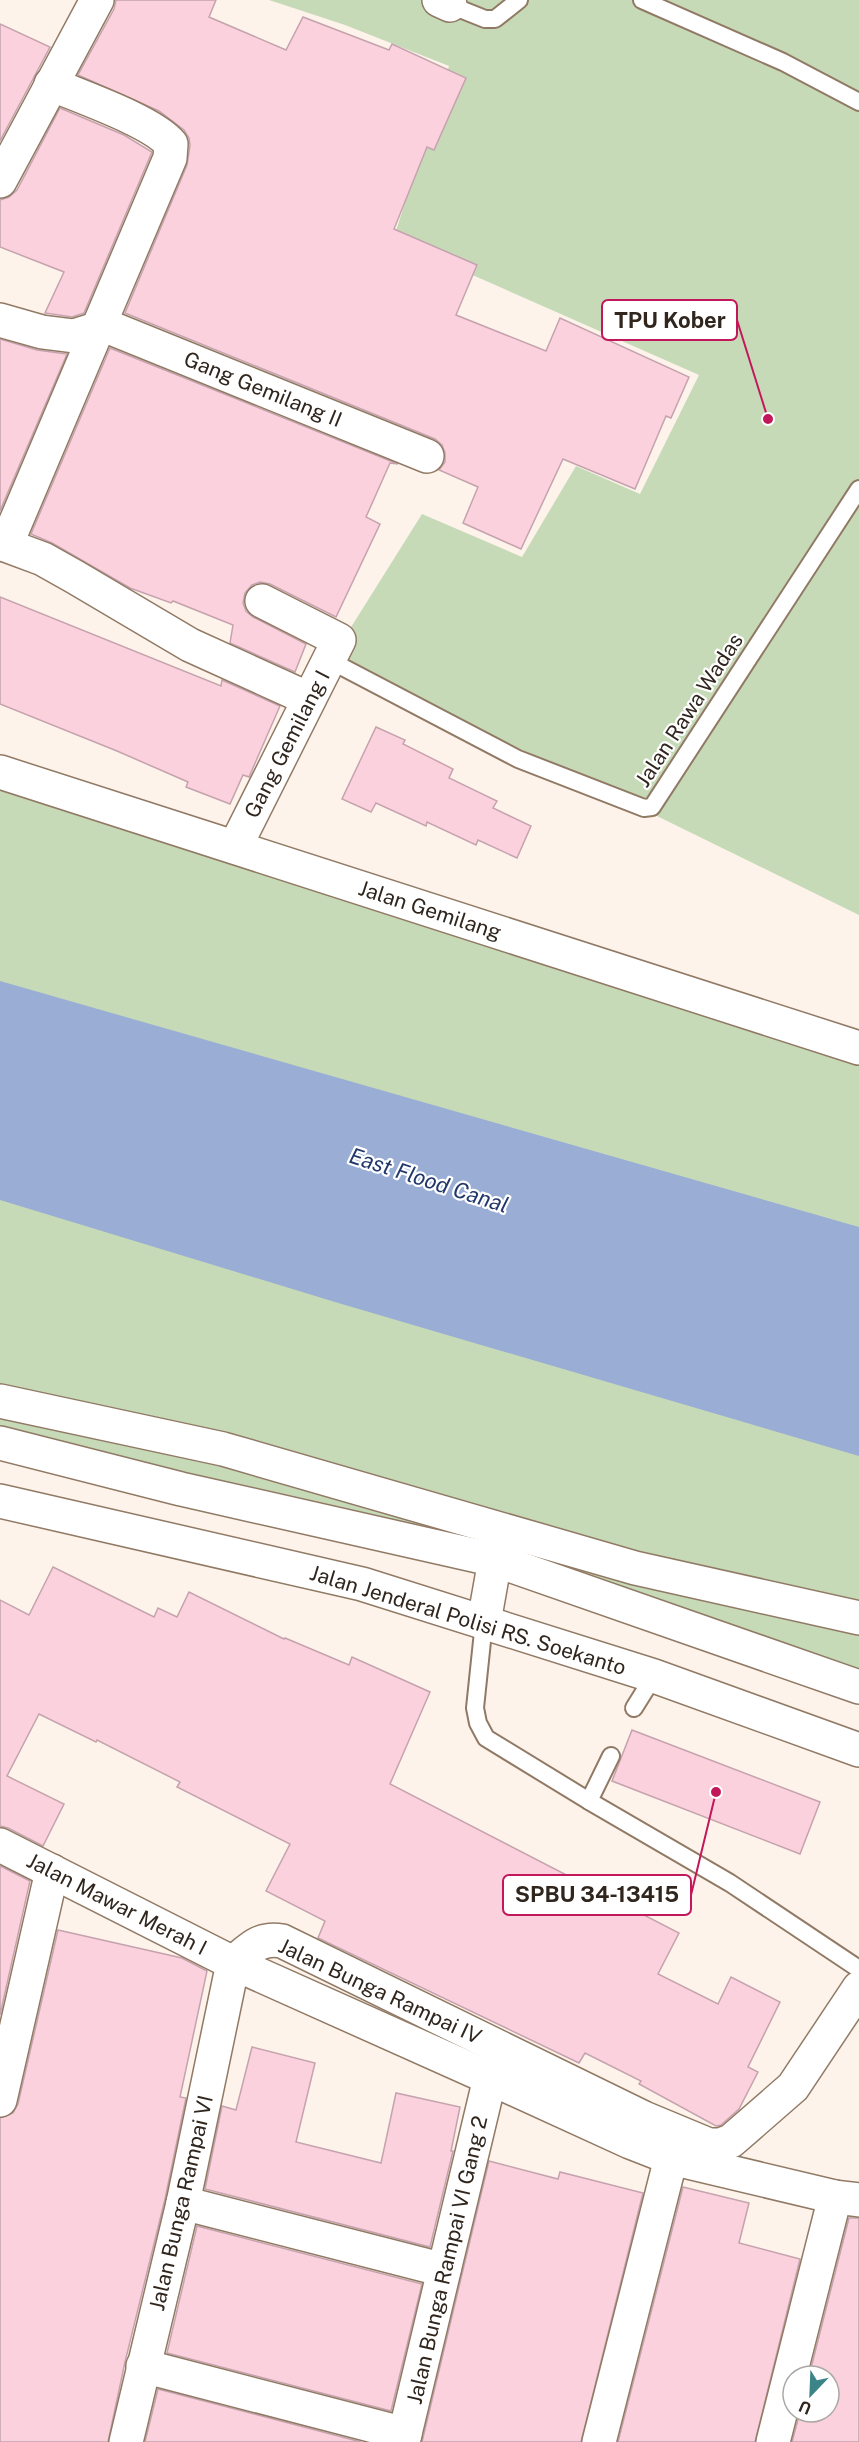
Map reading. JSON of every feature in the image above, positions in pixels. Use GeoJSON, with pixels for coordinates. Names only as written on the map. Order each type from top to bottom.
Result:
{"type":"FeatureCollection","features":[{"type":"Feature","properties":{"kind":"street"},"geometry":{"type":"LineString","coordinates":[[0,181],[97,0]]}},
{"type":"Feature","properties":{"kind":"street"},"geometry":{"type":"LineString","coordinates":[[51,84],[164,136],[171,144],[170,158],[98,329],[3,544],[67,572],[190,645],[309,699]]}},
{"type":"Feature","properties":{"kind":"street","name":"Gang Gemilang II"},"geometry":{"type":"LineString","coordinates":[[0,321],[42,332],[74,336],[106,326],[427,456]]}},
{"type":"Feature","properties":{"kind":"street"},"geometry":{"type":"LineString","coordinates":[[262,601],[334,650]]}},
{"type":"Feature","properties":{"kind":"street","name":"Gang Gemilang I"},"geometry":{"type":"LineString","coordinates":[[235,848],[334,650]]}},
{"type":"Feature","properties":{"kind":"street","name":"Jalan Gemilang"},"geometry":{"type":"LineString","coordinates":[[0,772],[859,1048]]}},
{"type":"Feature","properties":{"kind":"street"},"geometry":{"type":"LineString","coordinates":[[0,1401],[223,1449],[635,1568],[859,1618]]}},
{"type":"Feature","properties":{"kind":"street"},"geometry":{"type":"LineString","coordinates":[[0,1443],[180,1489],[495,1560],[859,1687]]}},
{"type":"Feature","properties":{"kind":"street","name":"Jalan Jenderal Polisi RS. Soekanto"},"geometry":{"type":"LineString","coordinates":[[0,1501],[362,1584],[654,1676],[859,1750]]}},
{"type":"Feature","properties":{"kind":"street"},"geometry":{"type":"LineString","coordinates":[[484,1622],[495,1560]]}},
{"type":"Feature","properties":{"kind":"street","name":"Jalan Mawar Merah I"},"geometry":{"type":"LineString","coordinates":[[0,1845],[233,1964]]}},
{"type":"Feature","properties":{"kind":"street"},"geometry":{"type":"LineString","coordinates":[[0,2100],[51,1871]]}},
{"type":"Feature","properties":{"kind":"street","name":"Jalan Bunga Rampai IV"},"geometry":{"type":"LineString","coordinates":[[847,2198],[677,2146],[620,2138],[233,1964],[259,1941],[270,1939],[282,1941],[633,2113],[677,2146],[720,2145],[731,2141],[744,2131],[793,2087],[859,1988]]}},
{"type":"Feature","properties":{"kind":"street","name":"Jalan Bunga Rampai VI"},"geometry":{"type":"LineString","coordinates":[[126,2442],[183,2203],[233,1964]]}},
{"type":"Feature","properties":{"kind":"street","name":"Jalan Bunga Rampai VI Gang 2"},"geometry":{"type":"LineString","coordinates":[[404,2438],[490,2078]]}},
{"type":"Feature","properties":{"kind":"street"},"geometry":{"type":"LineString","coordinates":[[599,2442],[677,2146]]}},
{"type":"Feature","properties":{"kind":"street"},"geometry":{"type":"LineString","coordinates":[[773,2442],[847,2198]]}},
{"type":"Feature","properties":{"kind":"street"},"geometry":{"type":"LineString","coordinates":[[183,2203],[444,2270]]}},
{"type":"Feature","properties":{"kind":"street"},"geometry":{"type":"LineString","coordinates":[[143,2366],[404,2438]]}},
{"type":"Feature","properties":{"kind":"lane"},"geometry":{"type":"LineString","coordinates":[[444,2],[485,19],[495,19],[519,0]]}},
{"type":"Feature","properties":{"kind":"lane"},"geometry":{"type":"LineString","coordinates":[[642,0],[783,62],[859,102]]}},
{"type":"Feature","properties":{"kind":"lane","name":"Jalan Rawa Wadas"},"geometry":{"type":"LineString","coordinates":[[334,650],[518,759],[644,808],[652,807],[859,489]]}},
{"type":"Feature","properties":{"kind":"lane"},"geometry":{"type":"LineString","coordinates":[[484,1622],[476,1708],[478,1723],[486,1738],[730,1883],[859,1968]]}},
{"type":"Feature","properties":{"kind":"lane"},"geometry":{"type":"LineString","coordinates":[[634,1708],[654,1676]]}},
{"type":"Feature","properties":{"kind":"lane"},"geometry":{"type":"LineString","coordinates":[[589,1801],[611,1755]]}},
{"type":"Feature","properties":{"kind":"green space"},"geometry":{"type":"Polygon","coordinates":[[[269,0],[859,0],[859,915],[331,659],[422,514],[522,557],[576,466],[640,494],[699,375],[393,240],[449,66],[345,25],[269,0]]]}},
{"type":"Feature","properties":{"kind":"green space"},"geometry":{"type":"Polygon","coordinates":[[[0,775],[859,1047],[859,1687],[495,1560],[0,1443],[0,775]]]}},
{"type":"Feature","properties":{"kind":"water","name":"East Flood Canal"},"geometry":{"type":"Polygon","coordinates":[[[0,981],[859,1227],[859,1456],[335,1302],[0,1200],[0,981]]]}},
{"type":"Feature","properties":{"kind":"building"},"geometry":{"type":"Polygon","coordinates":[[[116,0],[216,0],[209,17],[286,50],[303,17],[389,50],[392,44],[466,78],[434,150],[427,147],[394,229],[477,265],[456,315],[546,351],[560,318],[689,377],[671,418],[666,416],[635,489],[563,459],[521,549],[463,523],[478,487],[439,470],[445,462],[445,453],[442,445],[435,439],[125,313],[187,165],[190,145],[184,130],[159,111],[78,75],[114,9],[116,0]]]}},
{"type":"Feature","properties":{"kind":"building"},"geometry":{"type":"Polygon","coordinates":[[[0,24],[50,47],[0,141],[0,24]]]}},
{"type":"Feature","properties":{"kind":"building"},"geometry":{"type":"Polygon","coordinates":[[[60,108],[124,135],[152,152],[84,313],[72,317],[45,313],[64,272],[0,247],[0,200],[9,197],[17,190],[60,108]]]}},
{"type":"Feature","properties":{"kind":"building"},"geometry":{"type":"Polygon","coordinates":[[[0,339],[37,350],[67,354],[0,511],[0,339]]]}},
{"type":"Feature","properties":{"kind":"building"},"geometry":{"type":"Polygon","coordinates":[[[110,348],[398,464],[390,463],[366,517],[380,524],[336,617],[270,584],[260,582],[252,585],[245,593],[243,603],[246,611],[253,617],[306,644],[295,672],[230,643],[233,625],[173,601],[171,603],[130,588],[52,543],[31,534],[110,348]]]}},
{"type":"Feature","properties":{"kind":"building"},"geometry":{"type":"Polygon","coordinates":[[[0,597],[221,686],[222,680],[280,706],[249,777],[243,775],[230,804],[186,787],[188,782],[117,751],[0,704],[0,597]]]}},
{"type":"Feature","properties":{"kind":"building"},"geometry":{"type":"Polygon","coordinates":[[[376,727],[405,740],[403,744],[453,769],[449,778],[497,801],[493,808],[531,826],[517,858],[478,840],[476,845],[427,822],[426,826],[376,803],[371,812],[342,799],[376,727]]]}},
{"type":"Feature","properties":{"kind":"building"},"geometry":{"type":"Polygon","coordinates":[[[53,1567],[154,1617],[158,1608],[177,1617],[189,1592],[284,1639],[349,1665],[352,1657],[430,1692],[390,1784],[679,1933],[658,1974],[718,2004],[731,1977],[780,2002],[748,2067],[758,2072],[739,2109],[721,2125],[716,2126],[639,2084],[641,2081],[585,2053],[579,2063],[318,1938],[325,1921],[266,1891],[290,1844],[177,1787],[180,1782],[39,1714],[7,1776],[64,1804],[43,1846],[0,1826],[0,1600],[29,1615],[53,1567]]]}},
{"type":"Feature","properties":{"kind":"building"},"geometry":{"type":"Polygon","coordinates":[[[632,1730],[820,1802],[800,1854],[612,1781],[632,1730]]]}},
{"type":"Feature","properties":{"kind":"building"},"geometry":{"type":"Polygon","coordinates":[[[0,1866],[30,1881],[0,2015],[0,1866]]]}},
{"type":"Feature","properties":{"kind":"building"},"geometry":{"type":"Polygon","coordinates":[[[58,1930],[182,1958],[207,1971],[180,2097],[186,2098],[165,2199],[108,2442],[0,2442],[0,2118],[13,2113],[18,2104],[58,1930]]]}},
{"type":"Feature","properties":{"kind":"building"},"geometry":{"type":"Polygon","coordinates":[[[252,2047],[315,2063],[296,2142],[381,2163],[396,2093],[460,2107],[451,2151],[453,2151],[430,2247],[205,2189],[222,2106],[236,2110],[252,2047]]]}},
{"type":"Feature","properties":{"kind":"building"},"geometry":{"type":"Polygon","coordinates":[[[489,2161],[558,2179],[560,2172],[643,2193],[581,2442],[422,2442],[489,2161]]]}},
{"type":"Feature","properties":{"kind":"building"},"geometry":{"type":"Polygon","coordinates":[[[683,2187],[749,2203],[739,2243],[800,2259],[755,2442],[618,2442],[683,2187]]]}},
{"type":"Feature","properties":{"kind":"building"},"geometry":{"type":"Polygon","coordinates":[[[849,2218],[859,2218],[859,2442],[792,2442],[797,2424],[841,2424],[841,2364],[812,2364],[849,2218]]]}},
{"type":"Feature","properties":{"kind":"building"},"geometry":{"type":"Polygon","coordinates":[[[197,2226],[422,2284],[391,2411],[167,2353],[197,2226]]]}},
{"type":"Feature","properties":{"kind":"building"},"geometry":{"type":"Polygon","coordinates":[[[158,2389],[361,2442],[145,2442],[158,2389]]]}},
{"type":"Feature","properties":{"kind":"place","name":"TPU Kober"},"geometry":{"type":"Point","coordinates":[768,419]}},
{"type":"Feature","properties":{"kind":"place","name":"SPBU 34-13415"},"geometry":{"type":"Point","coordinates":[716,1792]}}]}
